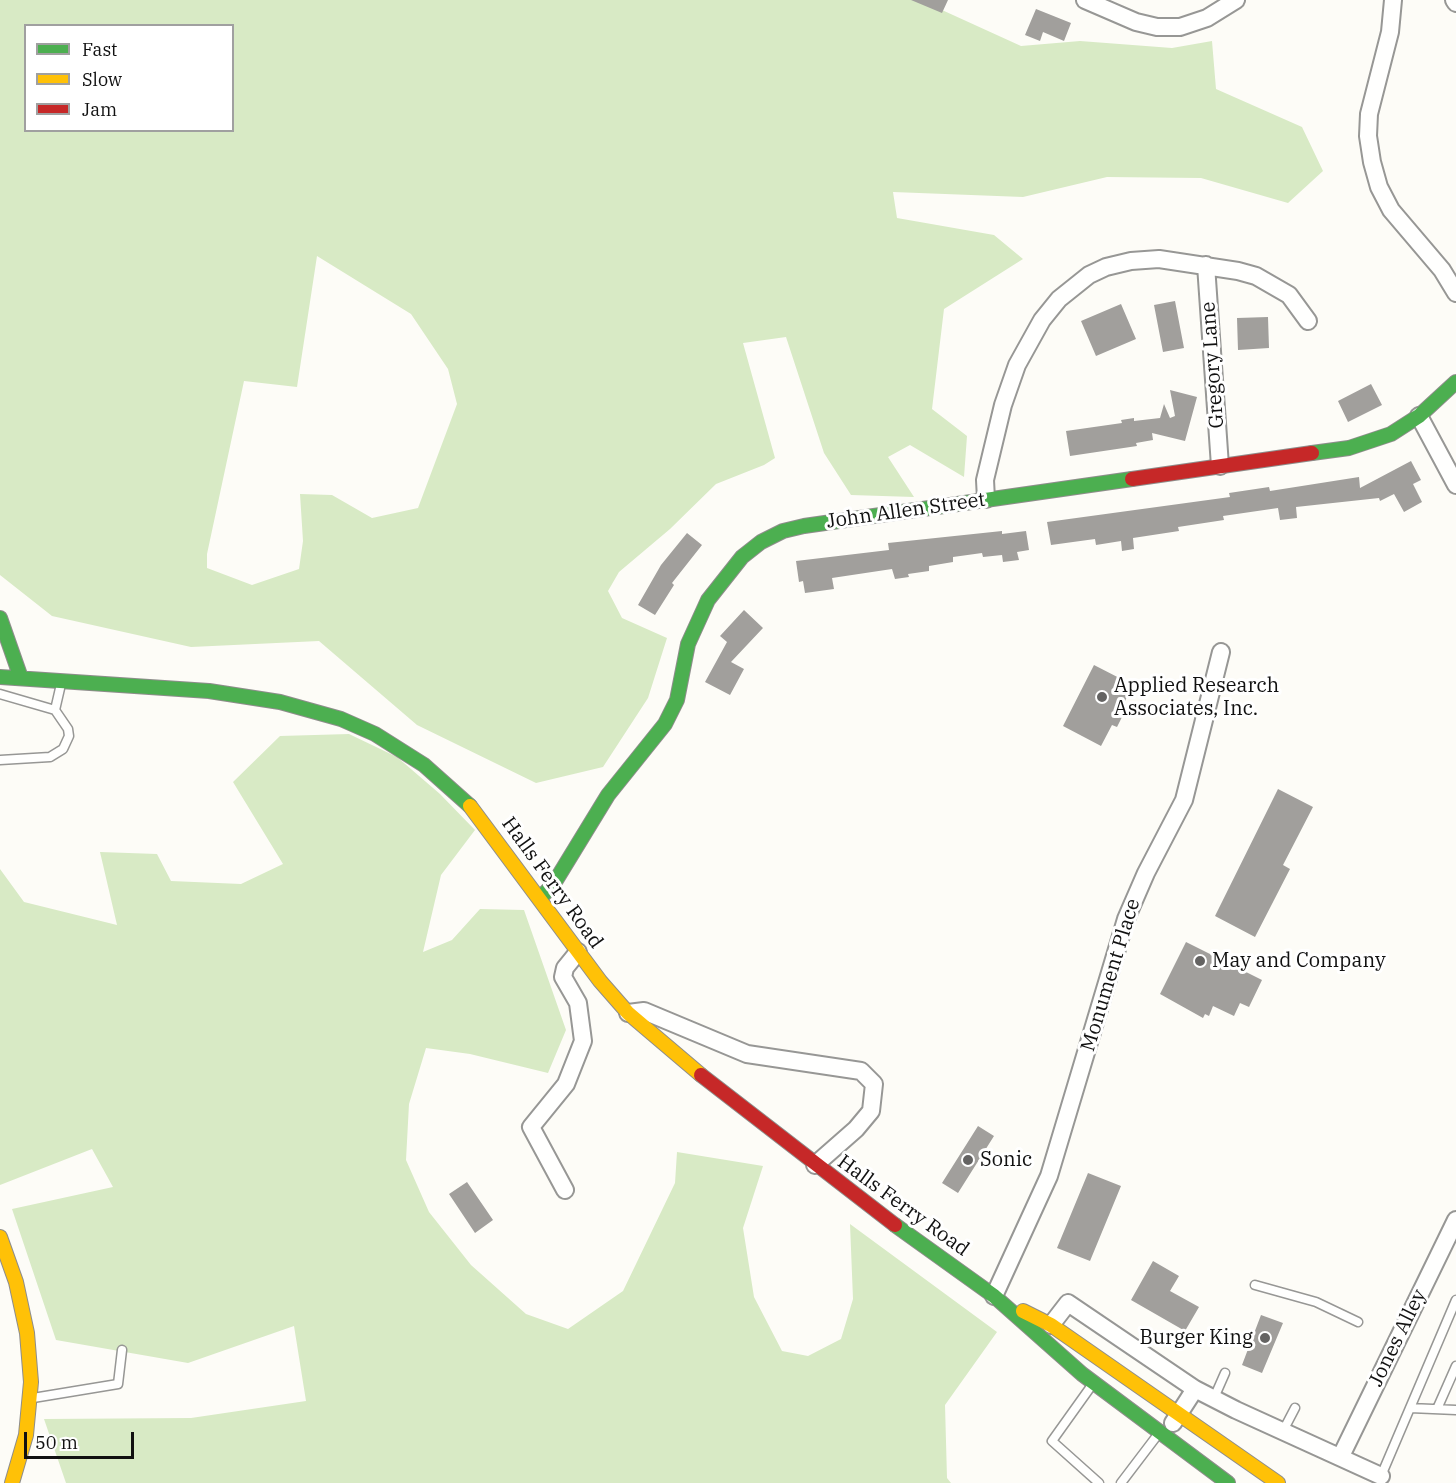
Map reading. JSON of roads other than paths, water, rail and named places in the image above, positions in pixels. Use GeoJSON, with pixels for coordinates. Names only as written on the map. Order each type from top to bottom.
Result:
{"type":"FeatureCollection","features":[{"type":"Feature","properties":{"kind":"street"},"geometry":{"type":"LineString","coordinates":[[1085,0],[1102,4],[1136,22],[1157,27],[1180,27],[1207,18],[1236,0]]}},
{"type":"Feature","properties":{"kind":"street"},"geometry":{"type":"LineString","coordinates":[[1393,0],[1390,32],[1369,114],[1368,136],[1372,162],[1379,187],[1391,210],[1442,270],[1456,293]]}},
{"type":"Feature","properties":{"kind":"street"},"geometry":{"type":"LineString","coordinates":[[986,499],[985,480],[1003,405],[1017,364],[1029,340],[1059,299],[1075,284],[1106,267],[1159,259],[1206,265],[1256,276],[1272,284],[1289,296],[1308,321]]}},
{"type":"Feature","properties":{"kind":"street","name":"Gregory Lane"},"geometry":{"type":"LineString","coordinates":[[1206,265],[1220,466]]}},
{"type":"Feature","properties":{"kind":"street","name":"John Allen Street"},"geometry":{"type":"LineString","coordinates":[[540,898],[553,885],[608,795],[665,724],[677,700],[688,644],[708,600],[742,557],[768,538],[804,526],[1370,443],[1419,416],[1456,382]]}},
{"type":"Feature","properties":{"kind":"street"},"geometry":{"type":"LineString","coordinates":[[1419,416],[1456,485]]}},
{"type":"Feature","properties":{"kind":"street"},"geometry":{"type":"LineString","coordinates":[[0,618],[14,652],[21,678]]}},
{"type":"Feature","properties":{"kind":"street","name":"Monument Place"},"geometry":{"type":"LineString","coordinates":[[994,1296],[1049,1176],[1131,908],[1184,800],[1221,652]]}},
{"type":"Feature","properties":{"kind":"street","name":"Halls Ferry Road"},"geometry":{"type":"LineString","coordinates":[[0,677],[247,696],[316,710],[375,734],[424,765],[465,801],[488,828],[578,952],[628,1013],[690,1067],[815,1165],[994,1296],[1094,1383],[1228,1483]]}},
{"type":"Feature","properties":{"kind":"street"},"geometry":{"type":"LineString","coordinates":[[565,1190],[531,1127],[566,1083],[583,1041],[578,1003],[563,977],[565,968],[578,952]]}},
{"type":"Feature","properties":{"kind":"street"},"geometry":{"type":"LineString","coordinates":[[628,1013],[644,1011],[747,1054],[861,1071],[874,1084],[871,1111],[856,1130],[815,1165]]}},
{"type":"Feature","properties":{"kind":"street","name":"Jones Alley"},"geometry":{"type":"LineString","coordinates":[[1341,1456],[1456,1220]]}},
{"type":"Feature","properties":{"kind":"street"},"geometry":{"type":"LineString","coordinates":[[0,1237],[16,1282],[27,1333],[29,1398],[26,1435],[12,1483]]}},
{"type":"Feature","properties":{"kind":"street","name":"Halls Ferry Road"},"geometry":{"type":"LineString","coordinates":[[994,1296],[1051,1325],[1278,1483]]}},
{"type":"Feature","properties":{"kind":"street"},"geometry":{"type":"LineString","coordinates":[[1051,1325],[1068,1303],[1195,1389],[1381,1476]]}},
{"type":"Feature","properties":{"kind":"street"},"geometry":{"type":"LineString","coordinates":[[1163,1433],[1195,1389]]}},
{"type":"Feature","properties":{"kind":"lane"},"geometry":{"type":"LineString","coordinates":[[55,710],[62,680]]}},
{"type":"Feature","properties":{"kind":"lane"},"geometry":{"type":"LineString","coordinates":[[0,694],[55,710],[65,722],[69,736],[57,754],[0,760]]}},
{"type":"Feature","properties":{"kind":"lane"},"geometry":{"type":"LineString","coordinates":[[1255,1285],[1316,1302],[1358,1323]]}},
{"type":"Feature","properties":{"kind":"lane"},"geometry":{"type":"LineString","coordinates":[[1381,1476],[1456,1300]]}},
{"type":"Feature","properties":{"kind":"lane"},"geometry":{"type":"LineString","coordinates":[[29,1398],[118,1384],[122,1350]]}},
{"type":"Feature","properties":{"kind":"lane"},"geometry":{"type":"LineString","coordinates":[[1437,1409],[1456,1366]]}},
{"type":"Feature","properties":{"kind":"lane"},"geometry":{"type":"LineString","coordinates":[[1214,1398],[1225,1373]]}},
{"type":"Feature","properties":{"kind":"lane"},"geometry":{"type":"LineString","coordinates":[[1094,1383],[1052,1441],[1099,1483]]}},
{"type":"Feature","properties":{"kind":"lane"},"geometry":{"type":"LineString","coordinates":[[1282,1431],[1294,1408]]}},
{"type":"Feature","properties":{"kind":"lane"},"geometry":{"type":"LineString","coordinates":[[1410,1408],[1456,1410]]}},
{"type":"Feature","properties":{"kind":"lane"},"geometry":{"type":"LineString","coordinates":[[1121,1483],[1163,1433]]}},
{"type":"Feature","properties":{"kind":"place","name":"Applied Research Associates, Inc."},"geometry":{"type":"Point","coordinates":[1102,697]}},
{"type":"Feature","properties":{"kind":"place","name":"May and Company"},"geometry":{"type":"Point","coordinates":[1200,961]}},
{"type":"Feature","properties":{"kind":"place","name":"Sonic"},"geometry":{"type":"Point","coordinates":[968,1160]}},
{"type":"Feature","properties":{"kind":"place","name":"Burger King"},"geometry":{"type":"Point","coordinates":[1265,1338]}}]}
